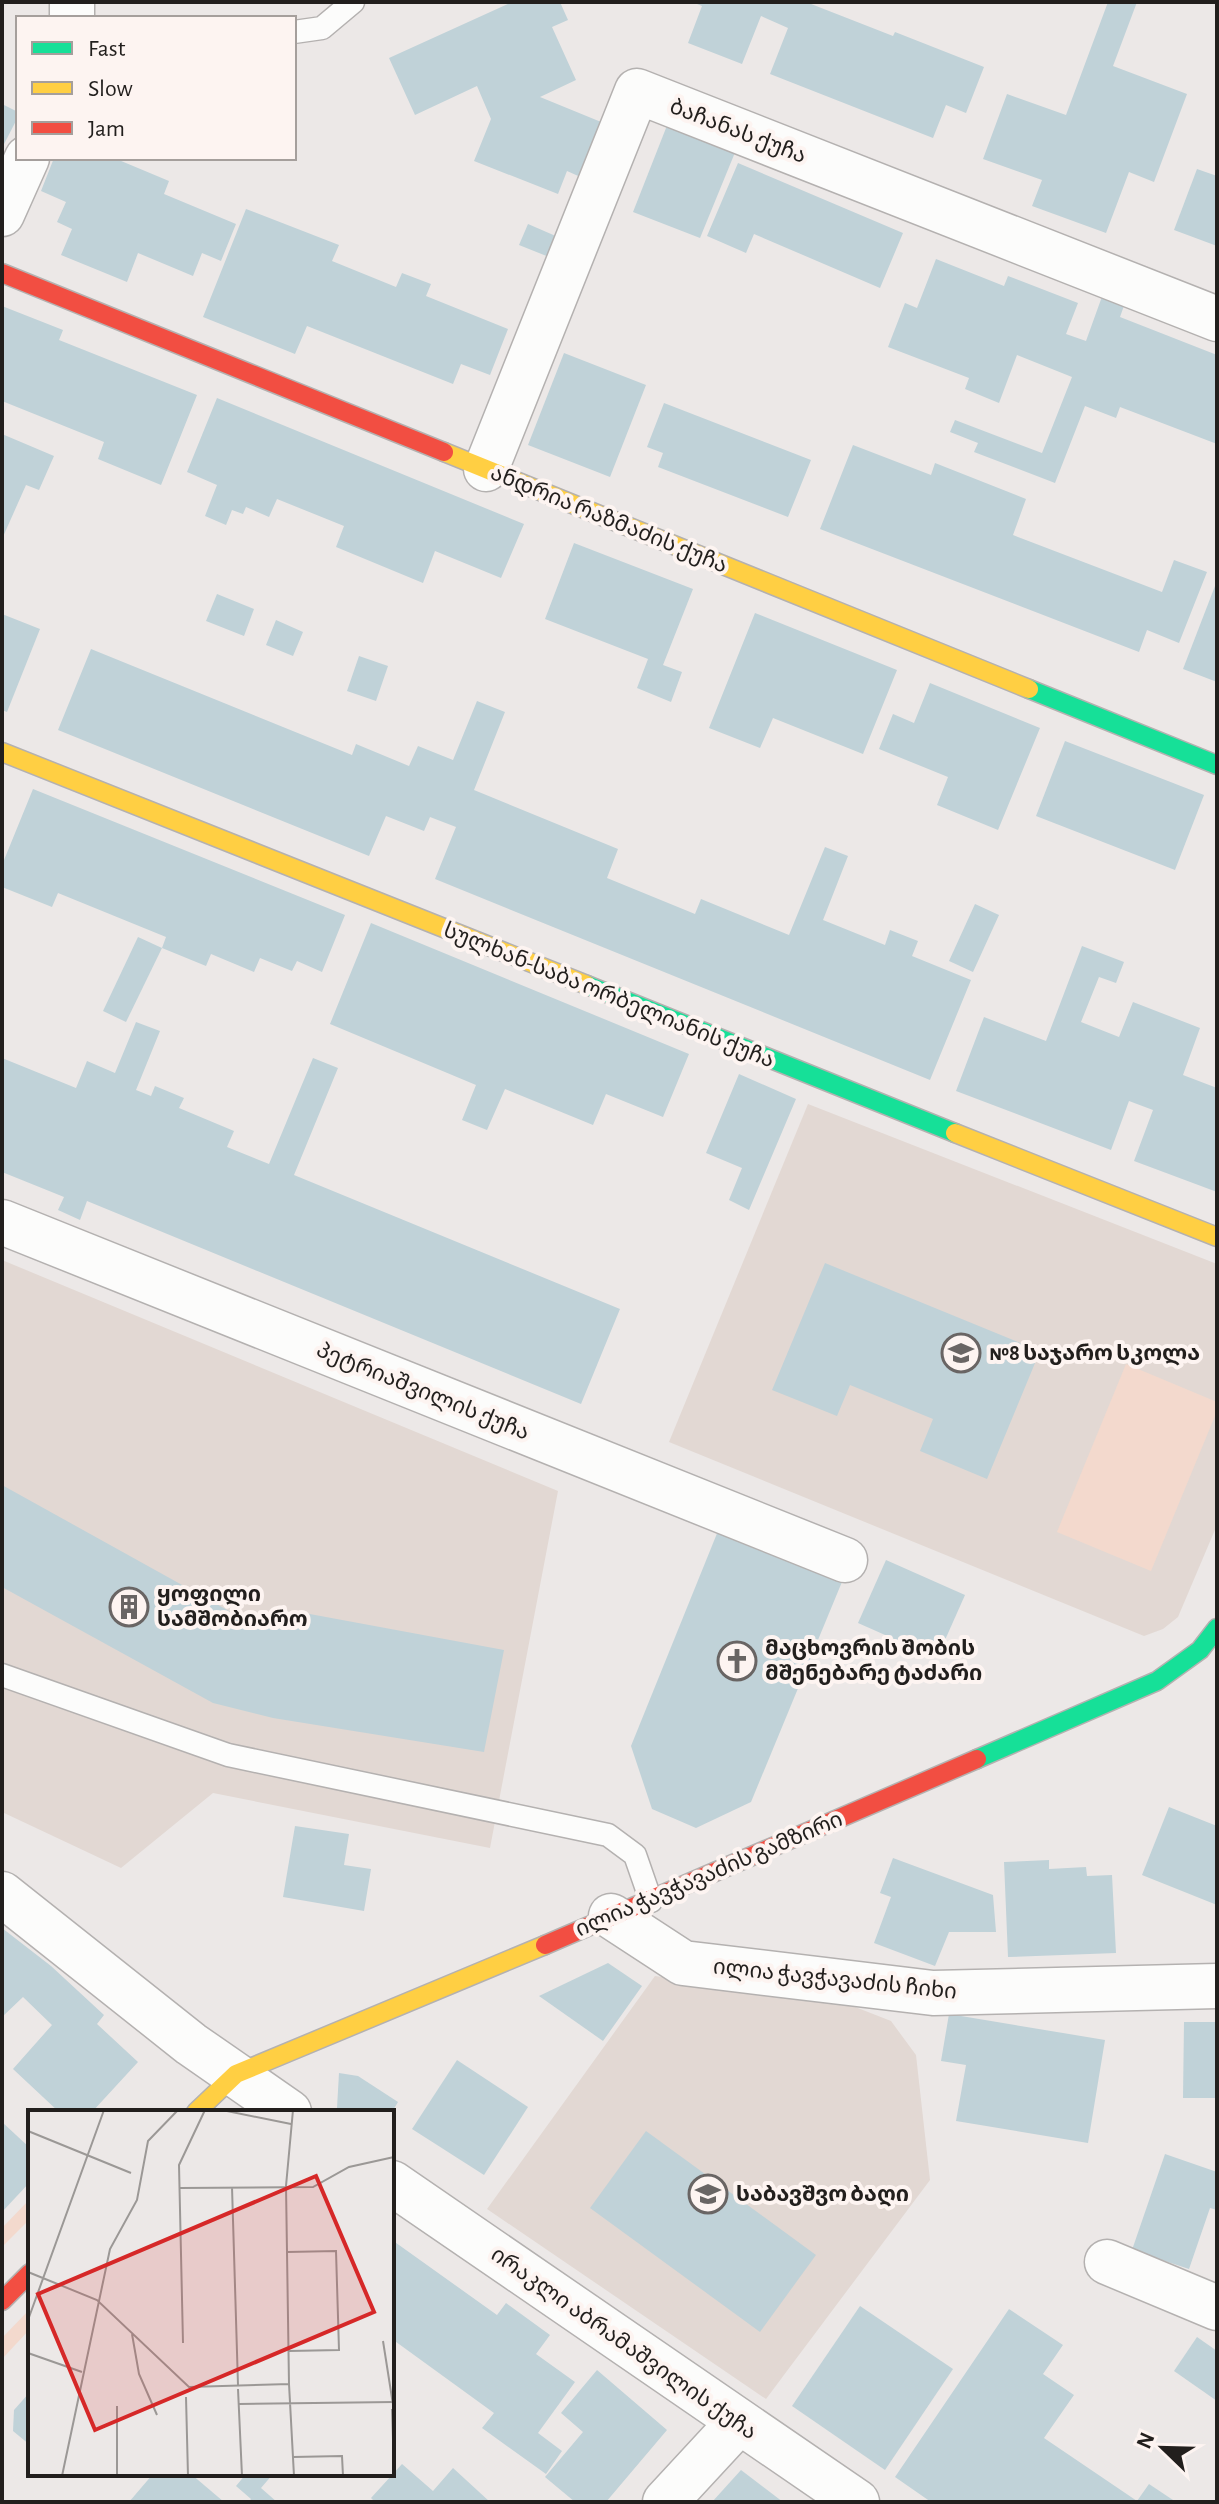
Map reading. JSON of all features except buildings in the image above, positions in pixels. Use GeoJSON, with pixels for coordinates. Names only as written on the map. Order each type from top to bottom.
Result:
{"type":"FeatureCollection","features":[{"type":"Feature","properties":{"kind":"street","name":"ბაჩანას ქუჩა"},"geometry":{"type":"LineString","coordinates":[[486,469],[637,91],[1217,319]]}},
{"type":"Feature","properties":{"kind":"street"},"geometry":{"type":"LineString","coordinates":[[2,214],[26,160]]}},
{"type":"Feature","properties":{"kind":"street","name":"ანდრია რაზმაძის ქუჩა"},"geometry":{"type":"LineString","coordinates":[[2,273],[1217,765]]}},
{"type":"Feature","properties":{"kind":"street","name":"სულხან-საბა ორბელიანის ქუჩა"},"geometry":{"type":"LineString","coordinates":[[2,752],[1217,1237]]}},
{"type":"Feature","properties":{"kind":"street","name":"პეტრიაშვილის ქუჩა"},"geometry":{"type":"LineString","coordinates":[[2,1222],[845,1560]]}},
{"type":"Feature","properties":{"kind":"street","name":"ილია ჭავჭავაძის გამზირი"},"geometry":{"type":"LineString","coordinates":[[198,2110],[236,2074],[651,1901],[1157,1681],[1200,1650],[1217,1628]]}},
{"type":"Feature","properties":{"kind":"street"},"geometry":{"type":"LineString","coordinates":[[2,1894],[191,2044],[286,2110]]}},
{"type":"Feature","properties":{"kind":"street","name":"ილია ჭავჭავაძის ჩიხი"},"geometry":{"type":"LineString","coordinates":[[611,1916],[683,1963],[933,1993],[1217,1986]]}},
{"type":"Feature","properties":{"kind":"street","name":"ირაკლი აბრამაშვილის ქუჩა"},"geometry":{"type":"LineString","coordinates":[[394,2184],[857,2502]]}},
{"type":"Feature","properties":{"kind":"street"},"geometry":{"type":"LineString","coordinates":[[1107,2262],[1217,2308]]}},
{"type":"Feature","properties":{"kind":"street"},"geometry":{"type":"LineString","coordinates":[[2,2301],[28,2275]]}},
{"type":"Feature","properties":{"kind":"street"},"geometry":{"type":"LineString","coordinates":[[665,2502],[739,2422]]}},
{"type":"Feature","properties":{"kind":"lane"},"geometry":{"type":"LineString","coordinates":[[296,32],[322,28],[353,2]]}},
{"type":"Feature","properties":{"kind":"lane"},"geometry":{"type":"LineString","coordinates":[[2,1675],[228,1755],[608,1835],[635,1855],[651,1901]]}},
{"type":"Feature","properties":{"kind":"shaded area","name":"№8 საჯარო სკოლა"},"geometry":{"type":"Polygon","coordinates":[[[808,1104],[1217,1264],[1217,1525],[1178,1617],[1163,1629],[1144,1636],[669,1442],[808,1104]]]}},
{"type":"Feature","properties":{"kind":"shaded area"},"geometry":{"type":"Polygon","coordinates":[[[2,1260],[558,1491],[490,1848],[213,1793],[121,1868],[2,1812],[2,1260]]]}},
{"type":"Feature","properties":{"kind":"shaded area"},"geometry":{"type":"Polygon","coordinates":[[[1126,1364],[1217,1402],[1217,1411],[1151,1571],[1057,1532],[1126,1364]]]}},
{"type":"Feature","properties":{"kind":"shaded area","name":"საბავშვო ბაღი"},"geometry":{"type":"Polygon","coordinates":[[[655,1976],[845,2003],[891,2021],[916,2055],[930,2180],[766,2399],[487,2209],[655,1976]]]}},
{"type":"Feature","properties":{"kind":"shaded area"},"geometry":{"type":"Polygon","coordinates":[[[28,2201],[28,2221],[2,2247],[2,2228],[28,2201]]]}},
{"type":"Feature","properties":{"kind":"shaded area"},"geometry":{"type":"Polygon","coordinates":[[[28,2311],[28,2331],[2,2359],[2,2338],[28,2311]]]}},
{"type":"Feature","properties":{"kind":"traffic: fast"},"geometry":{"type":"LineString","coordinates":[[1029,689],[1217,765]]}},
{"type":"Feature","properties":{"kind":"traffic: fast"},"geometry":{"type":"LineString","coordinates":[[587,985],[955,1133]]}},
{"type":"Feature","properties":{"kind":"traffic: fast"},"geometry":{"type":"LineString","coordinates":[[977,1759],[1157,1681],[1200,1650],[1217,1628]]}},
{"type":"Feature","properties":{"kind":"traffic: slow"},"geometry":{"type":"LineString","coordinates":[[444,452],[1029,689]]}},
{"type":"Feature","properties":{"kind":"traffic: slow"},"geometry":{"type":"LineString","coordinates":[[2,752],[587,985]]}},
{"type":"Feature","properties":{"kind":"traffic: slow"},"geometry":{"type":"LineString","coordinates":[[955,1133],[1217,1237]]}},
{"type":"Feature","properties":{"kind":"traffic: slow"},"geometry":{"type":"LineString","coordinates":[[198,2110],[236,2074],[545,1945]]}},
{"type":"Feature","properties":{"kind":"traffic: jam"},"geometry":{"type":"LineString","coordinates":[[2,273],[444,452]]}},
{"type":"Feature","properties":{"kind":"traffic: jam"},"geometry":{"type":"LineString","coordinates":[[545,1945],[977,1759]]}},
{"type":"Feature","properties":{"kind":"traffic: jam"},"geometry":{"type":"LineString","coordinates":[[2,2301],[28,2275]]}},
{"type":"Feature","properties":{"kind":"place","name":"№8 საჯარო სკოლა"},"geometry":{"type":"Point","coordinates":[961,1353]}},
{"type":"Feature","properties":{"kind":"place","name":"ყოფილი სამშობიარო"},"geometry":{"type":"Point","coordinates":[129,1607]}},
{"type":"Feature","properties":{"kind":"place","name":"მაცხოვრის შობის მშენებარე ტაძარი"},"geometry":{"type":"Point","coordinates":[737,1661]}},
{"type":"Feature","properties":{"kind":"place","name":"საბავშვო ბაღი"},"geometry":{"type":"Point","coordinates":[708,2194]}}]}
